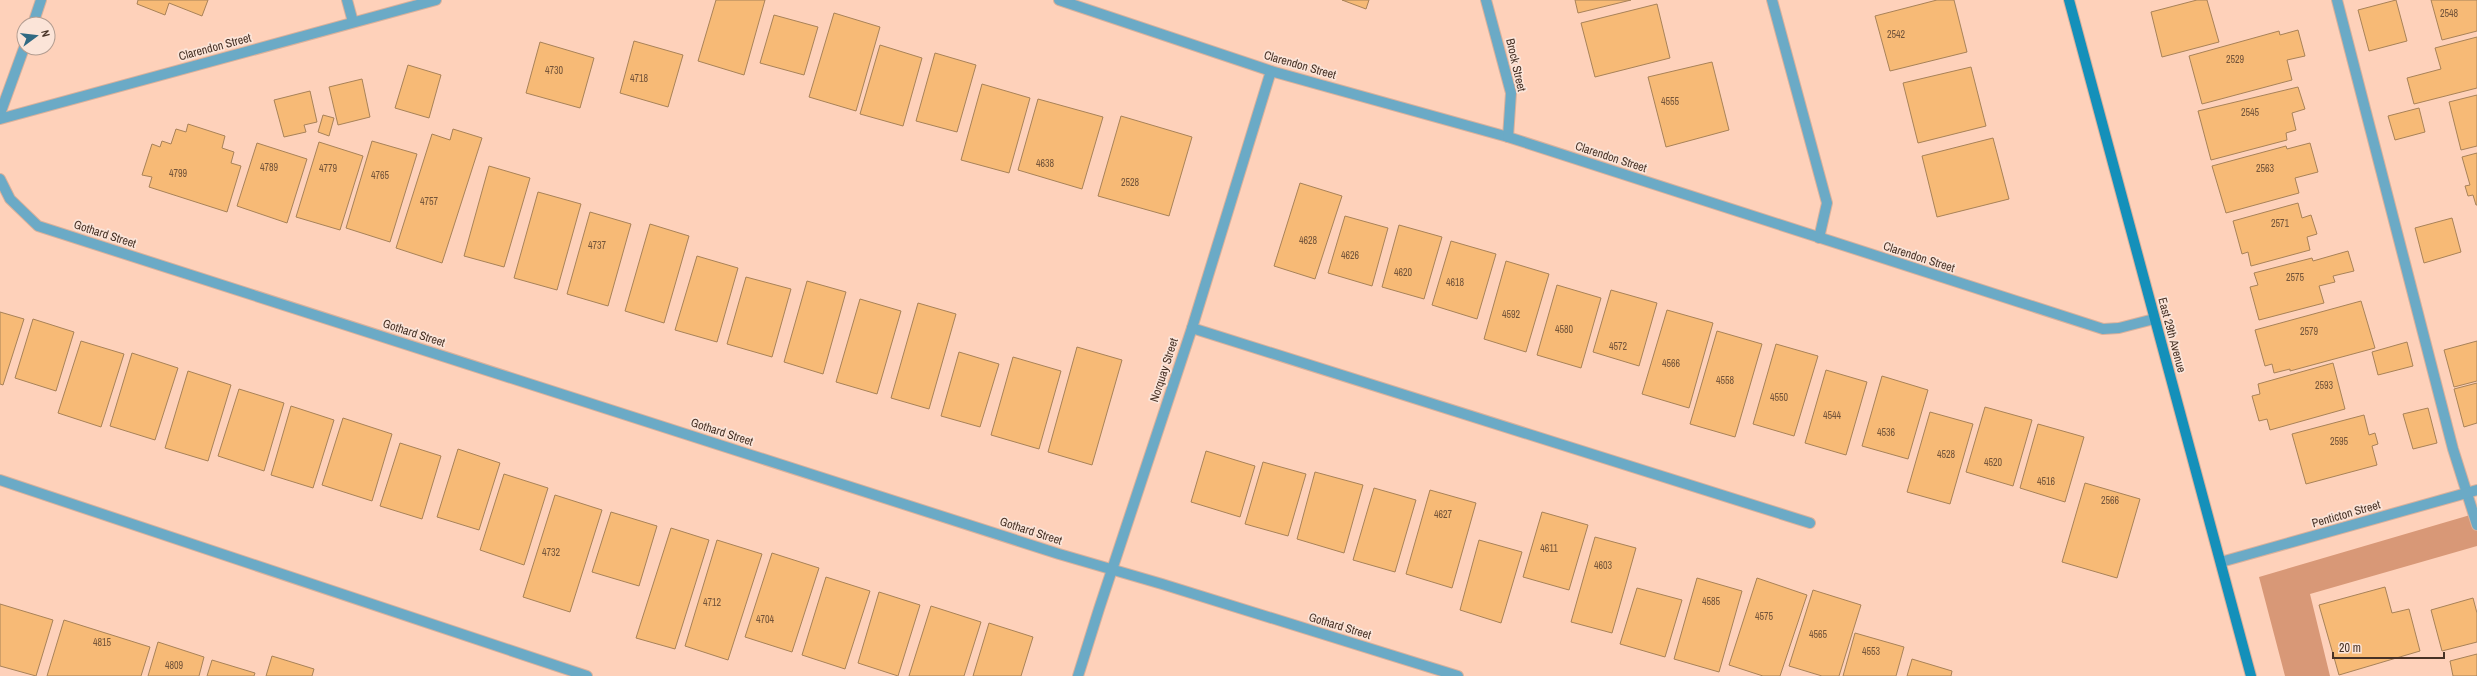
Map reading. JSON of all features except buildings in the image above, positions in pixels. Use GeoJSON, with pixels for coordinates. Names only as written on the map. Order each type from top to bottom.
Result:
{"type":"FeatureCollection","features":[{"type":"Feature","properties":{"kind":"street"},"geometry":{"type":"LineString","coordinates":[[35,16],[41,0]]}},
{"type":"Feature","properties":{"kind":"street"},"geometry":{"type":"LineString","coordinates":[[347,0],[353,22]]}},
{"type":"Feature","properties":{"kind":"street","name":"Clarendon Street"},"geometry":{"type":"LineString","coordinates":[[0,118],[436,0]]}},
{"type":"Feature","properties":{"kind":"street","name":"Clarendon Street"},"geometry":{"type":"LineString","coordinates":[[1059,0],[1271,71],[1508,137],[2102,329],[2119,328],[2154,319]]}},
{"type":"Feature","properties":{"kind":"street","name":"Brock Street"},"geometry":{"type":"LineString","coordinates":[[1486,0],[1511,93],[1508,137]]}},
{"type":"Feature","properties":{"kind":"street"},"geometry":{"type":"LineString","coordinates":[[1772,0],[1827,203],[1819,238]]}},
{"type":"Feature","properties":{"kind":"street","name":"East 29th Avenue"},"geometry":{"type":"LineString","coordinates":[[2069,0],[2251,676]]}},
{"type":"Feature","properties":{"kind":"street"},"geometry":{"type":"LineString","coordinates":[[2338,0],[2454,449],[2472,491],[2477,524]]}},
{"type":"Feature","properties":{"kind":"street"},"geometry":{"type":"LineString","coordinates":[[0,114],[21,56]]}},
{"type":"Feature","properties":{"kind":"street","name":"Norquay Street"},"geometry":{"type":"LineString","coordinates":[[1078,676],[1192,328],[1271,71]]}},
{"type":"Feature","properties":{"kind":"street","name":"Gothard Street"},"geometry":{"type":"LineString","coordinates":[[0,179],[10,199],[38,226],[1112,569],[1458,676]]}},
{"type":"Feature","properties":{"kind":"street"},"geometry":{"type":"LineString","coordinates":[[1192,328],[1810,523]]}},
{"type":"Feature","properties":{"kind":"street"},"geometry":{"type":"LineString","coordinates":[[0,480],[587,676]]}},
{"type":"Feature","properties":{"kind":"street","name":"Penticton Street"},"geometry":{"type":"LineString","coordinates":[[2221,562],[2472,491]]}},
{"type":"Feature","properties":{"kind":"shaded area"},"geometry":{"type":"Polygon","coordinates":[[[2477,513],[2477,546],[2310,594],[2330,676],[2285,676],[2259,577],[2477,513]]]}}]}
